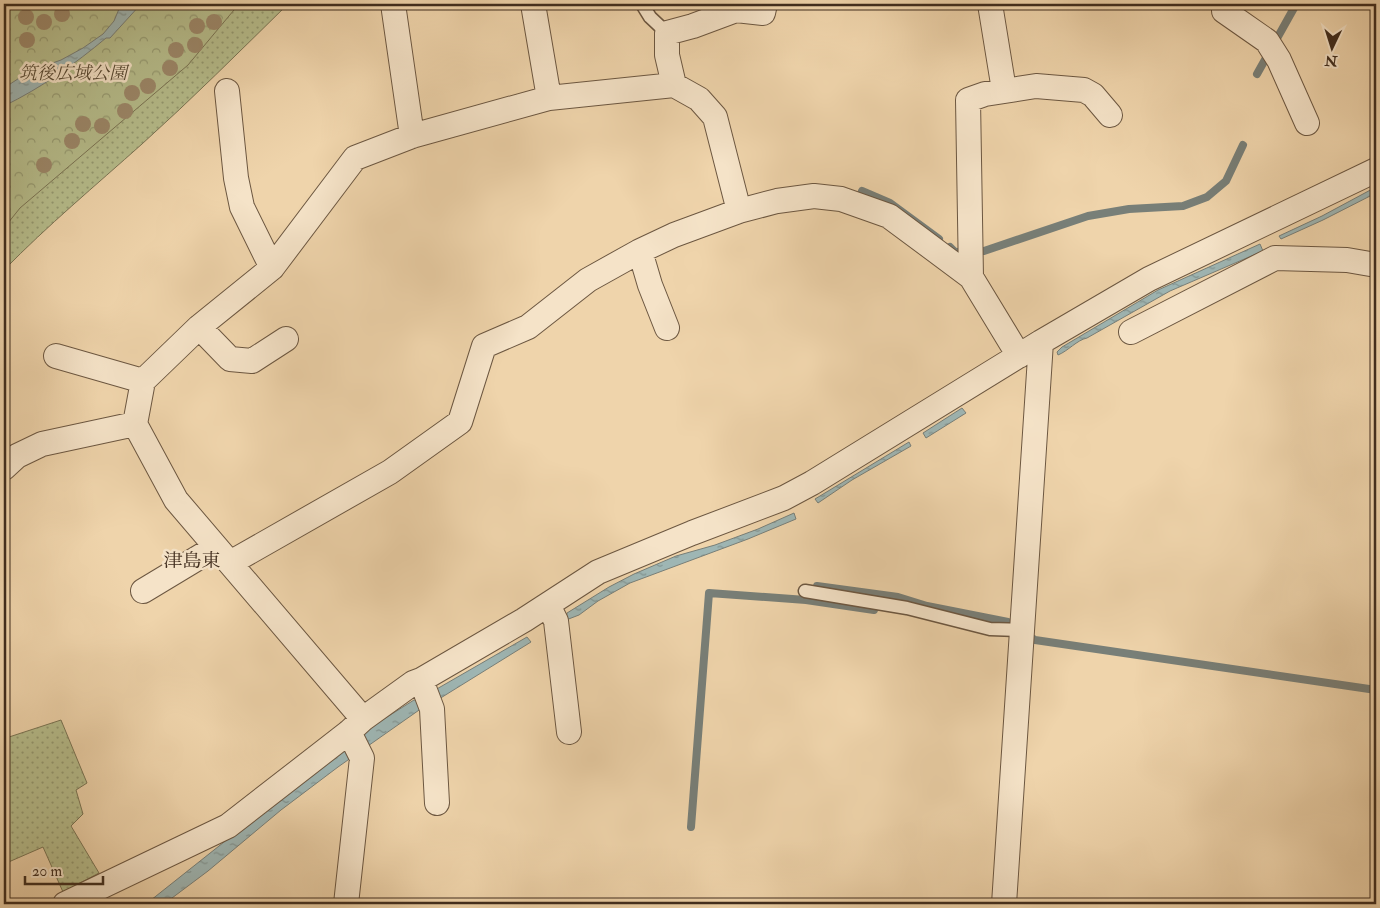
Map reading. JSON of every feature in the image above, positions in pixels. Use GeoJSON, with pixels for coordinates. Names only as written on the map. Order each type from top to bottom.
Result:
{"type":"FeatureCollection","features":[{"type":"Feature","properties":{"kind":"street"},"geometry":{"type":"LineString","coordinates":[[393,4],[412,136]]}},
{"type":"Feature","properties":{"kind":"street"},"geometry":{"type":"LineString","coordinates":[[533,4],[549,98]]}},
{"type":"Feature","properties":{"kind":"street"},"geometry":{"type":"LineString","coordinates":[[674,85],[667,55],[667,32],[693,26],[736,10],[763,13],[765,4]]}},
{"type":"Feature","properties":{"kind":"street"},"geometry":{"type":"LineString","coordinates":[[990,4],[1004,90]]}},
{"type":"Feature","properties":{"kind":"street"},"geometry":{"type":"LineString","coordinates":[[1224,4],[1224,11],[1267,41],[1279,60],[1307,123]]}},
{"type":"Feature","properties":{"kind":"street"},"geometry":{"type":"LineString","coordinates":[[346,904],[362,758],[356,725],[223,555],[176,500],[135,424],[143,381],[199,327],[272,268],[355,158],[412,136],[549,98],[674,85],[699,99],[715,117],[739,211]]}},
{"type":"Feature","properties":{"kind":"street"},"geometry":{"type":"LineString","coordinates":[[971,277],[968,100],[1004,90],[1036,86],[1084,90],[1093,95],[1110,115]]}},
{"type":"Feature","properties":{"kind":"street"},"geometry":{"type":"LineString","coordinates":[[227,91],[236,178],[242,207],[272,268]]}},
{"type":"Feature","properties":{"kind":"street"},"geometry":{"type":"LineString","coordinates":[[65,904],[228,826],[356,725],[413,683],[548,605],[598,572],[784,498],[820,478],[1041,342],[1149,279],[1263,226],[1376,170]]}},
{"type":"Feature","properties":{"kind":"street"},"geometry":{"type":"LineString","coordinates":[[143,591],[223,555],[390,472],[460,422],[484,346],[528,328],[588,280],[640,251],[674,235],[739,211],[777,201],[814,196],[841,198],[889,216],[971,277],[1019,356]]}},
{"type":"Feature","properties":{"kind":"street"},"geometry":{"type":"LineString","coordinates":[[1263,226],[1275,258]]}},
{"type":"Feature","properties":{"kind":"street"},"geometry":{"type":"LineString","coordinates":[[640,251],[650,285],[667,328]]}},
{"type":"Feature","properties":{"kind":"street"},"geometry":{"type":"LineString","coordinates":[[1131,332],[1275,258],[1347,260],[1376,265]]}},
{"type":"Feature","properties":{"kind":"street"},"geometry":{"type":"LineString","coordinates":[[199,327],[230,359],[252,361],[286,339]]}},
{"type":"Feature","properties":{"kind":"street"},"geometry":{"type":"LineString","coordinates":[[1004,904],[1041,342]]}},
{"type":"Feature","properties":{"kind":"street"},"geometry":{"type":"LineString","coordinates":[[56,356],[143,381]]}},
{"type":"Feature","properties":{"kind":"street"},"geometry":{"type":"LineString","coordinates":[[4,468],[17,456],[42,444],[135,424]]}},
{"type":"Feature","properties":{"kind":"street"},"geometry":{"type":"LineString","coordinates":[[548,605],[556,621],[569,732]]}},
{"type":"Feature","properties":{"kind":"street"},"geometry":{"type":"LineString","coordinates":[[421,680],[432,709],[438,803]]}},
{"type":"Feature","properties":{"kind":"lane"},"geometry":{"type":"LineString","coordinates":[[642,4],[650,17],[667,32]]}},
{"type":"Feature","properties":{"kind":"lane"},"geometry":{"type":"LineString","coordinates":[[805,591],[907,608],[990,628],[1022,630]]}},
{"type":"Feature","properties":{"kind":"green space","name":"筑後広域公園"},"geometry":{"type":"Polygon","coordinates":[[[4,4],[239,4],[188,65],[20,208],[4,228],[4,4]]]}},
{"type":"Feature","properties":{"kind":"green space"},"geometry":{"type":"Polygon","coordinates":[[[197,4],[288,4],[179,110],[55,221],[4,270],[4,158],[197,4]]]}},
{"type":"Feature","properties":{"kind":"green space"},"geometry":{"type":"Polygon","coordinates":[[[61,720],[87,783],[76,790],[83,814],[71,826],[99,873],[63,892],[43,847],[4,864],[6,738],[61,720]]]}},
{"type":"Feature","properties":{"kind":"water"},"geometry":{"type":"Polygon","coordinates":[[[121,4],[141,4],[110,38],[106,38],[70,66],[44,83],[4,106],[4,88],[30,71],[61,60],[83,48],[103,34],[114,21],[121,4]]]}},
{"type":"Feature","properties":{"kind":"water"},"geometry":{"type":"Polygon","coordinates":[[[1376,187],[1376,193],[1323,220],[1281,239],[1279,236],[1322,216],[1376,187]]]}},
{"type":"Feature","properties":{"kind":"water"},"geometry":{"type":"Polygon","coordinates":[[[1260,244],[1263,251],[1170,291],[1058,355],[1057,352],[1062,347],[1158,290],[1260,244]]]}},
{"type":"Feature","properties":{"kind":"water"},"geometry":{"type":"Polygon","coordinates":[[[962,408],[966,413],[926,438],[923,433],[962,408]]]}},
{"type":"Feature","properties":{"kind":"water"},"geometry":{"type":"Polygon","coordinates":[[[909,442],[911,446],[852,480],[818,503],[815,499],[909,442]]]}},
{"type":"Feature","properties":{"kind":"water"},"geometry":{"type":"Polygon","coordinates":[[[794,513],[796,519],[630,583],[598,601],[579,615],[566,620],[567,613],[634,574],[676,556],[715,545],[758,529],[794,513]]]}},
{"type":"Feature","properties":{"kind":"water"},"geometry":{"type":"Polygon","coordinates":[[[527,637],[531,642],[422,708],[338,767],[164,904],[146,904],[360,734],[414,700],[419,701],[527,637]]]}},
{"type":"Feature","properties":{"kind":"waterway"},"geometry":{"type":"LineString","coordinates":[[1257,74],[1294,8],[1299,4]]}},
{"type":"Feature","properties":{"kind":"waterway"},"geometry":{"type":"LineString","coordinates":[[950,247],[955,252],[984,251],[1088,216],[1129,209],[1183,206],[1207,197],[1226,181],[1243,145]]}},
{"type":"Feature","properties":{"kind":"waterway"},"geometry":{"type":"LineString","coordinates":[[862,191],[890,203],[939,239]]}},
{"type":"Feature","properties":{"kind":"waterway"},"geometry":{"type":"LineString","coordinates":[[817,586],[898,597],[927,606],[1008,622],[1035,640],[1376,690]]}},
{"type":"Feature","properties":{"kind":"waterway"},"geometry":{"type":"LineString","coordinates":[[691,827],[709,593],[806,600],[874,610]]}},
{"type":"Feature","properties":{"kind":"district","name":"津島東"},"geometry":{"type":"Point","coordinates":[192,561]}}]}
